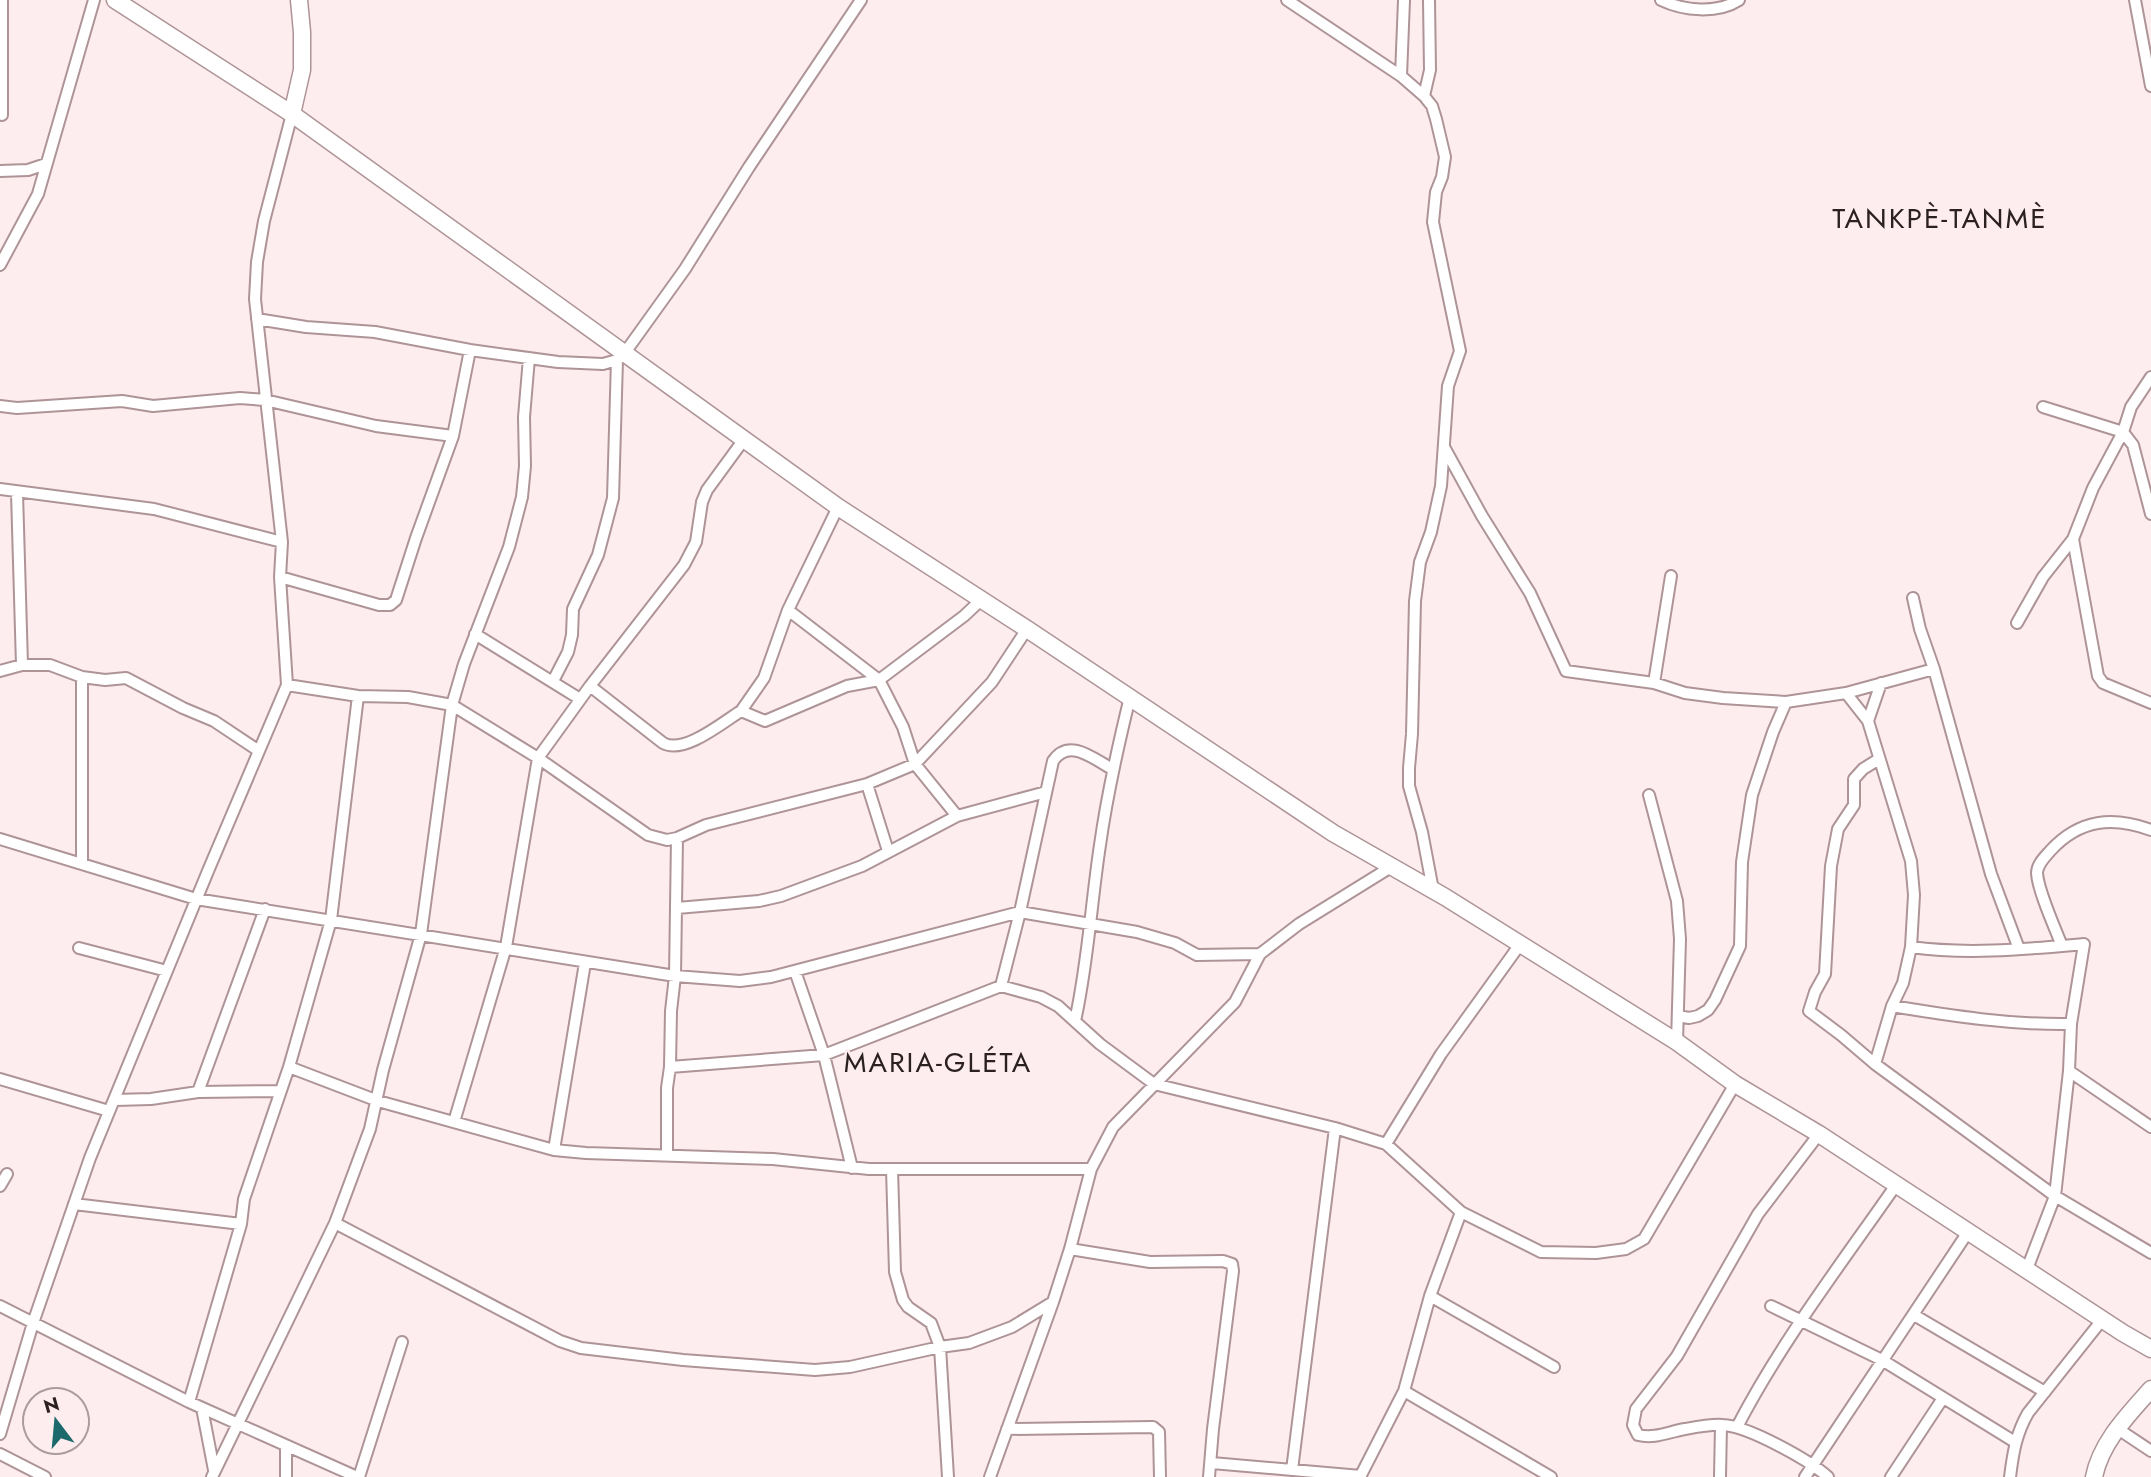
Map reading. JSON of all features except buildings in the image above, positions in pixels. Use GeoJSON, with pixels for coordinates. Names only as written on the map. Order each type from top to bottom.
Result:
{"type":"FeatureCollection","features":[{"type":"Feature","properties":{"kind":"street"},"geometry":{"type":"LineString","coordinates":[[2,0],[2,115]]}},
{"type":"Feature","properties":{"kind":"street"},"geometry":{"type":"LineString","coordinates":[[0,265],[38,194],[94,0]]}},
{"type":"Feature","properties":{"kind":"street"},"geometry":{"type":"LineString","coordinates":[[116,0],[292,114],[620,357],[745,438],[838,507],[1333,833],[1521,943],[1677,1042],[1735,1084],[1819,1134],[2102,1320],[2151,1349]]}},
{"type":"Feature","properties":{"kind":"street"},"geometry":{"type":"LineString","coordinates":[[0,1434],[33,1323],[109,1111],[287,685],[280,577],[282,542],[257,319],[257,262],[264,221],[302,70],[299,0]]}},
{"type":"Feature","properties":{"kind":"street"},"geometry":{"type":"LineString","coordinates":[[257,319],[306,327],[375,332],[470,350],[588,365],[603,364],[620,357],[685,269],[860,0]]}},
{"type":"Feature","properties":{"kind":"street"},"geometry":{"type":"LineString","coordinates":[[1287,0],[1401,76],[1424,96],[1432,106],[1445,157],[1436,192],[1433,222],[1449,305],[1460,345],[1448,386],[1437,509],[1420,562],[1415,601],[1416,637],[1409,768],[1409,786],[1422,832],[1433,890]]}},
{"type":"Feature","properties":{"kind":"street"},"geometry":{"type":"LineString","coordinates":[[1401,76],[1404,0]]}},
{"type":"Feature","properties":{"kind":"street"},"geometry":{"type":"LineString","coordinates":[[1424,96],[1430,71],[1429,0]]}},
{"type":"Feature","properties":{"kind":"street"},"geometry":{"type":"LineString","coordinates":[[1661,0],[1672,5],[1708,9],[1721,8],[1739,0]]}},
{"type":"Feature","properties":{"kind":"street"},"geometry":{"type":"LineString","coordinates":[[2135,0],[2151,86]]}},
{"type":"Feature","properties":{"kind":"street"},"geometry":{"type":"LineString","coordinates":[[0,171],[28,170],[46,164]]}},
{"type":"Feature","properties":{"kind":"street"},"geometry":{"type":"LineString","coordinates":[[280,577],[379,605],[390,605],[398,594],[453,436],[470,350]]}},
{"type":"Feature","properties":{"kind":"street"},"geometry":{"type":"LineString","coordinates":[[552,681],[568,652],[572,635],[572,609],[598,555],[613,499],[620,357]]}},
{"type":"Feature","properties":{"kind":"street"},"geometry":{"type":"LineString","coordinates":[[213,1473],[239,1425],[335,1223],[357,1168],[378,1101],[383,1070],[421,934],[452,705],[475,634],[509,547],[522,497],[529,358]]}},
{"type":"Feature","properties":{"kind":"street"},"geometry":{"type":"LineString","coordinates":[[2017,622],[2043,577],[2073,539],[2093,488],[2123,432],[2131,407],[2151,377]]}},
{"type":"Feature","properties":{"kind":"street"},"geometry":{"type":"LineString","coordinates":[[0,406],[17,408],[122,401],[153,407],[218,399],[265,400],[376,426],[453,436]]}},
{"type":"Feature","properties":{"kind":"street"},"geometry":{"type":"LineString","coordinates":[[2043,407],[2123,432],[2133,445],[2151,514]]}},
{"type":"Feature","properties":{"kind":"street"},"geometry":{"type":"LineString","coordinates":[[454,1122],[506,947],[538,758],[688,559],[696,542],[702,502],[707,490],[745,438]]}},
{"type":"Feature","properties":{"kind":"street"},"geometry":{"type":"LineString","coordinates":[[1444,447],[1482,516],[1530,593],[1566,671],[1654,683],[1685,693],[1711,697],[1786,702],[1846,693],[1934,669]]}},
{"type":"Feature","properties":{"kind":"street"},"geometry":{"type":"LineString","coordinates":[[0,489],[154,509],[282,542]]}},
{"type":"Feature","properties":{"kind":"street"},"geometry":{"type":"LineString","coordinates":[[17,493],[22,665]]}},
{"type":"Feature","properties":{"kind":"street"},"geometry":{"type":"LineString","coordinates":[[590,686],[670,747],[691,742],[741,710],[764,678],[788,610],[838,507]]}},
{"type":"Feature","properties":{"kind":"street"},"geometry":{"type":"LineString","coordinates":[[2073,539],[2098,676],[2103,683],[2151,703]]}},
{"type":"Feature","properties":{"kind":"street"},"geometry":{"type":"LineString","coordinates":[[1654,683],[1671,576]]}},
{"type":"Feature","properties":{"kind":"street"},"geometry":{"type":"LineString","coordinates":[[1913,598],[1991,874],[2019,949]]}},
{"type":"Feature","properties":{"kind":"street"},"geometry":{"type":"LineString","coordinates":[[741,710],[765,721],[847,686],[879,680],[981,600]]}},
{"type":"Feature","properties":{"kind":"street"},"geometry":{"type":"LineString","coordinates":[[788,610],[879,680],[903,727],[915,764],[957,816]]}},
{"type":"Feature","properties":{"kind":"street"},"geometry":{"type":"LineString","coordinates":[[287,685],[358,696],[408,697],[452,705],[538,758],[648,835],[667,840],[706,825],[867,784],[915,764],[992,682],[1027,629]]}},
{"type":"Feature","properties":{"kind":"street"},"geometry":{"type":"LineString","coordinates":[[475,634],[580,699]]}},
{"type":"Feature","properties":{"kind":"street"},"geometry":{"type":"LineString","coordinates":[[0,671],[22,665],[50,665],[82,677],[105,680],[126,678],[214,721],[259,751]]}},
{"type":"Feature","properties":{"kind":"street"},"geometry":{"type":"LineString","coordinates":[[82,677],[82,863]]}},
{"type":"Feature","properties":{"kind":"street"},"geometry":{"type":"LineString","coordinates":[[1868,721],[1881,683]]}},
{"type":"Feature","properties":{"kind":"street"},"geometry":{"type":"LineString","coordinates":[[1846,693],[1868,721],[1912,861],[1914,895],[1911,947],[1903,984],[1892,1006],[1875,1064]]}},
{"type":"Feature","properties":{"kind":"street"},"geometry":{"type":"LineString","coordinates":[[189,1402],[241,1224],[244,1199],[289,1067],[331,920],[358,696]]}},
{"type":"Feature","properties":{"kind":"street"},"geometry":{"type":"LineString","coordinates":[[1075,1021],[1084,980],[1099,848],[1112,769],[1130,697]]}},
{"type":"Feature","properties":{"kind":"street"},"geometry":{"type":"LineString","coordinates":[[1678,1016],[1689,1018],[1708,1010],[1740,946],[1742,862],[1752,795],[1786,702]]}},
{"type":"Feature","properties":{"kind":"street"},"geometry":{"type":"LineString","coordinates":[[1001,986],[1053,761],[1061,752],[1069,749],[1081,751],[1112,769]]}},
{"type":"Feature","properties":{"kind":"street"},"geometry":{"type":"LineString","coordinates":[[1879,759],[1863,769],[1854,779],[1854,805],[1838,829],[1831,866],[1825,974],[1809,1011],[1875,1064],[2055,1196],[2151,1253]]}},
{"type":"Feature","properties":{"kind":"street"},"geometry":{"type":"LineString","coordinates":[[867,784],[888,851]]}},
{"type":"Feature","properties":{"kind":"street"},"geometry":{"type":"LineString","coordinates":[[677,908],[749,902],[781,896],[847,872],[957,816],[1046,792]]}},
{"type":"Feature","properties":{"kind":"street"},"geometry":{"type":"LineString","coordinates":[[1649,795],[1677,901],[1680,939],[1677,1042]]}},
{"type":"Feature","properties":{"kind":"street"},"geometry":{"type":"LineString","coordinates":[[2062,946],[2039,880],[2038,866],[2057,843],[2083,827],[2100,822],[2131,822],[2151,830]]}},
{"type":"Feature","properties":{"kind":"street"},"geometry":{"type":"LineString","coordinates":[[667,1155],[667,1088],[675,976],[677,838]]}},
{"type":"Feature","properties":{"kind":"street"},"geometry":{"type":"LineString","coordinates":[[0,839],[196,899],[675,976],[740,981],[795,971],[1020,912],[1138,932],[1175,943],[1197,955],[1261,954]]}},
{"type":"Feature","properties":{"kind":"street"},"geometry":{"type":"LineString","coordinates":[[990,1477],[1054,1302],[1091,1169],[1113,1127],[1235,1002],[1261,954],[1299,924],[1391,867]]}},
{"type":"Feature","properties":{"kind":"street"},"geometry":{"type":"LineString","coordinates":[[198,1092],[265,909]]}},
{"type":"Feature","properties":{"kind":"street"},"geometry":{"type":"LineString","coordinates":[[1386,1144],[1441,1054],[1521,943]]}},
{"type":"Feature","properties":{"kind":"street"},"geometry":{"type":"LineString","coordinates":[[1911,947],[1940,951],[2084,944],[2071,1024],[2069,1071],[2055,1196],[2027,1269]]}},
{"type":"Feature","properties":{"kind":"street"},"geometry":{"type":"LineString","coordinates":[[79,948],[167,971]]}},
{"type":"Feature","properties":{"kind":"street"},"geometry":{"type":"LineString","coordinates":[[554,1150],[585,963]]}},
{"type":"Feature","properties":{"kind":"street"},"geometry":{"type":"LineString","coordinates":[[795,971],[824,1055],[852,1168]]}},
{"type":"Feature","properties":{"kind":"street"},"geometry":{"type":"LineString","coordinates":[[670,1067],[824,1055],[1001,986],[1041,997],[1058,1006],[1100,1044],[1154,1084],[1335,1128],[1386,1144],[1461,1212],[1541,1252],[1596,1253],[1636,1245],[1644,1239],[1735,1084]]}},
{"type":"Feature","properties":{"kind":"street"},"geometry":{"type":"LineString","coordinates":[[1892,1006],[1982,1020],[2032,1025],[2071,1024]]}},
{"type":"Feature","properties":{"kind":"street"},"geometry":{"type":"LineString","coordinates":[[289,1067],[378,1101],[554,1150],[773,1159],[852,1168],[1091,1169]]}},
{"type":"Feature","properties":{"kind":"street"},"geometry":{"type":"LineString","coordinates":[[2069,1071],[2151,1127]]}},
{"type":"Feature","properties":{"kind":"street"},"geometry":{"type":"LineString","coordinates":[[0,1080],[109,1111]]}},
{"type":"Feature","properties":{"kind":"street"},"geometry":{"type":"LineString","coordinates":[[115,1100],[151,1099],[198,1092],[280,1091]]}},
{"type":"Feature","properties":{"kind":"street"},"geometry":{"type":"LineString","coordinates":[[1292,1470],[1335,1128]]}},
{"type":"Feature","properties":{"kind":"street"},"geometry":{"type":"LineString","coordinates":[[1819,1134],[1758,1214],[1677,1356],[1636,1409],[1633,1425],[1638,1435],[1651,1438],[1684,1429],[1721,1425],[1737,1427],[1813,1464],[1828,1477]]}},
{"type":"Feature","properties":{"kind":"street"},"geometry":{"type":"LineString","coordinates":[[892,1169],[893,1255],[897,1280],[903,1300],[908,1307],[931,1323],[940,1347],[948,1477]]}},
{"type":"Feature","properties":{"kind":"street"},"geometry":{"type":"LineString","coordinates":[[0,1186],[6,1174]]}},
{"type":"Feature","properties":{"kind":"street"},"geometry":{"type":"LineString","coordinates":[[1737,1427],[1755,1392],[1801,1321],[1896,1185]]}},
{"type":"Feature","properties":{"kind":"street"},"geometry":{"type":"LineString","coordinates":[[74,1204],[241,1224]]}},
{"type":"Feature","properties":{"kind":"street"},"geometry":{"type":"LineString","coordinates":[[1212,1463],[1361,1477],[1404,1391],[1430,1296],[1461,1212]]}},
{"type":"Feature","properties":{"kind":"street"},"geometry":{"type":"LineString","coordinates":[[335,1223],[560,1341],[581,1348],[683,1360],[815,1370],[850,1367],[969,1343],[1012,1326],[1054,1302]]}},
{"type":"Feature","properties":{"kind":"street"},"geometry":{"type":"LineString","coordinates":[[1805,1477],[1968,1232]]}},
{"type":"Feature","properties":{"kind":"street"},"geometry":{"type":"LineString","coordinates":[[1070,1249],[1150,1262],[1223,1261],[1232,1264],[1209,1477]]}},
{"type":"Feature","properties":{"kind":"street"},"geometry":{"type":"LineString","coordinates":[[1430,1296],[1554,1367]]}},
{"type":"Feature","properties":{"kind":"street"},"geometry":{"type":"LineString","coordinates":[[0,1306],[189,1402],[358,1477],[402,1342]]}},
{"type":"Feature","properties":{"kind":"street"},"geometry":{"type":"LineString","coordinates":[[1771,1306],[1882,1360],[2015,1441]]}},
{"type":"Feature","properties":{"kind":"street"},"geometry":{"type":"LineString","coordinates":[[1914,1315],[2045,1392]]}},
{"type":"Feature","properties":{"kind":"street"},"geometry":{"type":"LineString","coordinates":[[2010,1477],[2015,1441],[2028,1413],[2102,1320]]}},
{"type":"Feature","properties":{"kind":"street"},"geometry":{"type":"LineString","coordinates":[[2094,1477],[2102,1453],[2151,1389]]}},
{"type":"Feature","properties":{"kind":"street"},"geometry":{"type":"LineString","coordinates":[[1404,1391],[1544,1475]]}},
{"type":"Feature","properties":{"kind":"street"},"geometry":{"type":"LineString","coordinates":[[1891,1477],[1943,1398]]}},
{"type":"Feature","properties":{"kind":"street"},"geometry":{"type":"LineString","coordinates":[[202,1408],[213,1473]]}},
{"type":"Feature","properties":{"kind":"street"},"geometry":{"type":"LineString","coordinates":[[1720,1477],[1721,1425]]}},
{"type":"Feature","properties":{"kind":"street"},"geometry":{"type":"LineString","coordinates":[[1007,1429],[1153,1427],[1159,1433],[1160,1477]]}},
{"type":"Feature","properties":{"kind":"street"},"geometry":{"type":"LineString","coordinates":[[2118,1429],[2151,1451]]}},
{"type":"Feature","properties":{"kind":"street"},"geometry":{"type":"LineString","coordinates":[[286,1446],[286,1477]]}},
{"type":"Feature","properties":{"kind":"street"},"geometry":{"type":"LineString","coordinates":[[0,1454],[45,1477]]}},
{"type":"Feature","properties":{"kind":"district","name":"TANKPÈ-TANMÈ"},"geometry":{"type":"Point","coordinates":[1940,218]}},
{"type":"Feature","properties":{"kind":"district","name":"MARIA-GLÉTA"},"geometry":{"type":"Point","coordinates":[938,1062]}}]}
